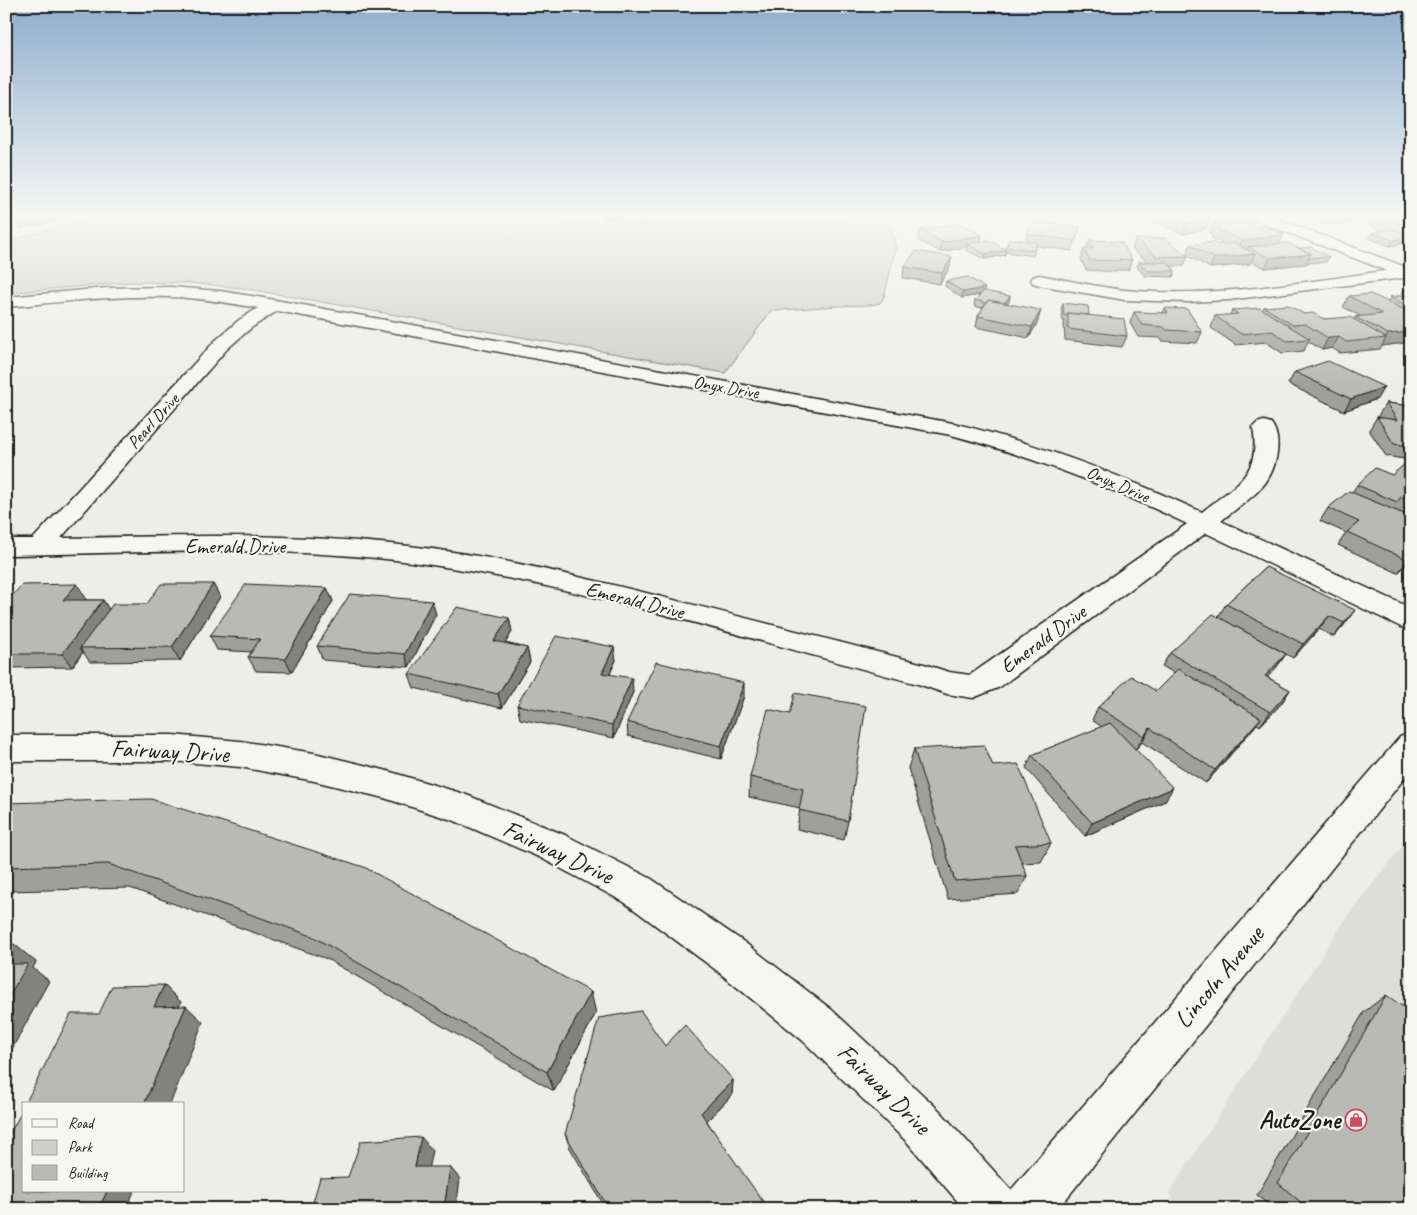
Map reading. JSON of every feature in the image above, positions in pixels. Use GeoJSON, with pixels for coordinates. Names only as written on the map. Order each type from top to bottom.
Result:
{"type":"FeatureCollection","features":[{"type":"Feature","properties":{"kind":"street"},"geometry":{"type":"LineString","coordinates":[[1038,280],[1125,295],[1189,297],[1229,295],[1408,274]]}},
{"type":"Feature","properties":{"kind":"street","name":"Onyx Drive"},"geometry":{"type":"LineString","coordinates":[[6,302],[106,293],[170,292],[220,296],[953,430],[998,440],[1091,472],[1411,620]]}},
{"type":"Feature","properties":{"kind":"street","name":"Pearl Drive"},"geometry":{"type":"LineString","coordinates":[[39,546],[221,345],[244,324],[275,306]]}},
{"type":"Feature","properties":{"kind":"street","name":"Emerald Drive"},"geometry":{"type":"LineString","coordinates":[[6,547],[216,545],[329,548],[408,554],[469,563],[604,591],[924,675],[947,683],[973,687],[990,679],[1204,523],[1256,479],[1265,460],[1267,444],[1264,427]]}},
{"type":"Feature","properties":{"kind":"street","name":"Lincoln Avenue"},"geometry":{"type":"LineString","coordinates":[[1027,1209],[1411,746]]}},
{"type":"Feature","properties":{"kind":"street","name":"Fairway Drive"},"geometry":{"type":"LineString","coordinates":[[6,748],[172,748],[240,754],[314,767],[384,784],[464,809],[552,846],[637,890],[730,956],[817,1025],[924,1127],[996,1209]]}},
{"type":"Feature","properties":{"kind":"shaded area"},"geometry":{"type":"Polygon","coordinates":[[[1411,835],[1411,1209],[1178,1209],[1169,1193],[1348,915],[1411,835]]]}},
{"type":"Feature","properties":{"kind":"green space"},"geometry":{"type":"Polygon","coordinates":[[[6,273],[890,273],[884,297],[880,303],[771,311],[725,373],[242,288],[188,283],[131,282],[6,293],[6,273]]]}},
{"type":"Feature","properties":{"kind":"building"},"geometry":{"type":"Polygon","coordinates":[[[968,277],[985,288],[963,292],[946,281],[968,277]]]}},
{"type":"Feature","properties":{"kind":"building"},"geometry":{"type":"Polygon","coordinates":[[[1411,289],[1411,294],[1404,290],[1411,289]]]}},
{"type":"Feature","properties":{"kind":"building"},"geometry":{"type":"Polygon","coordinates":[[[984,291],[1010,296],[1004,303],[988,300],[987,303],[975,300],[984,291]]]}},
{"type":"Feature","properties":{"kind":"building"},"geometry":{"type":"Polygon","coordinates":[[[1371,294],[1411,313],[1411,332],[1388,334],[1355,317],[1382,314],[1349,296],[1371,294]]]}},
{"type":"Feature","properties":{"kind":"building"},"geometry":{"type":"Polygon","coordinates":[[[1411,295],[1411,308],[1390,297],[1411,295]]]}},
{"type":"Feature","properties":{"kind":"building"},"geometry":{"type":"Polygon","coordinates":[[[988,300],[1041,310],[1032,327],[978,316],[988,300]]]}},
{"type":"Feature","properties":{"kind":"building"},"geometry":{"type":"Polygon","coordinates":[[[1063,303],[1088,306],[1089,315],[1068,313],[1067,316],[1064,315],[1063,303]]]}},
{"type":"Feature","properties":{"kind":"building"},"geometry":{"type":"Polygon","coordinates":[[[1288,305],[1304,314],[1313,313],[1324,319],[1350,317],[1386,338],[1346,342],[1339,337],[1328,338],[1305,324],[1293,325],[1264,307],[1288,305]]]}},
{"type":"Feature","properties":{"kind":"building"},"geometry":{"type":"Polygon","coordinates":[[[1165,308],[1187,309],[1202,332],[1166,330],[1164,327],[1142,325],[1134,312],[1168,313],[1165,308]]]}},
{"type":"Feature","properties":{"kind":"building"},"geometry":{"type":"Polygon","coordinates":[[[1260,308],[1310,339],[1287,341],[1272,331],[1241,334],[1215,316],[1238,314],[1232,310],[1260,308]]]}},
{"type":"Feature","properties":{"kind":"building"},"geometry":{"type":"Polygon","coordinates":[[[1068,313],[1124,319],[1127,336],[1068,329],[1068,313]]]}},
{"type":"Feature","properties":{"kind":"building"},"geometry":{"type":"Polygon","coordinates":[[[1328,361],[1384,387],[1351,399],[1295,372],[1328,361]]]}},
{"type":"Feature","properties":{"kind":"building"},"geometry":{"type":"Polygon","coordinates":[[[1386,403],[1411,406],[1411,446],[1394,444],[1377,417],[1397,420],[1386,403]]]}},
{"type":"Feature","properties":{"kind":"building"},"geometry":{"type":"Polygon","coordinates":[[[1406,463],[1411,465],[1411,501],[1401,497],[1397,502],[1357,485],[1375,468],[1392,475],[1406,463]]]}},
{"type":"Feature","properties":{"kind":"building"},"geometry":{"type":"Polygon","coordinates":[[[1349,491],[1411,517],[1411,557],[1408,560],[1347,532],[1359,522],[1328,508],[1349,491]]]}},
{"type":"Feature","properties":{"kind":"building"},"geometry":{"type":"Polygon","coordinates":[[[1266,567],[1355,610],[1344,623],[1329,616],[1303,644],[1226,604],[1266,567]]]}},
{"type":"Feature","properties":{"kind":"building"},"geometry":{"type":"Polygon","coordinates":[[[77,584],[63,600],[103,600],[62,654],[6,654],[6,616],[9,613],[6,613],[6,602],[22,585],[77,584]]]}},
{"type":"Feature","properties":{"kind":"building"},"geometry":{"type":"Polygon","coordinates":[[[161,584],[213,584],[172,647],[80,648],[113,604],[147,604],[161,584]]]}},
{"type":"Feature","properties":{"kind":"building"},"geometry":{"type":"Polygon","coordinates":[[[246,584],[327,588],[285,659],[248,657],[260,639],[210,636],[246,584]]]}},
{"type":"Feature","properties":{"kind":"building"},"geometry":{"type":"Polygon","coordinates":[[[350,594],[432,601],[405,654],[317,646],[350,594]]]}},
{"type":"Feature","properties":{"kind":"building"},"geometry":{"type":"Polygon","coordinates":[[[457,607],[509,618],[494,641],[527,648],[498,694],[409,674],[457,607]]]}},
{"type":"Feature","properties":{"kind":"building"},"geometry":{"type":"Polygon","coordinates":[[[1213,614],[1286,654],[1265,676],[1290,690],[1270,712],[1170,653],[1213,614]]]}},
{"type":"Feature","properties":{"kind":"building"},"geometry":{"type":"Polygon","coordinates":[[[556,636],[614,647],[602,673],[632,678],[612,725],[517,705],[556,636]]]}},
{"type":"Feature","properties":{"kind":"building"},"geometry":{"type":"Polygon","coordinates":[[[656,662],[744,683],[721,746],[627,722],[656,662]]]}},
{"type":"Feature","properties":{"kind":"building"},"geometry":{"type":"Polygon","coordinates":[[[1178,669],[1261,718],[1215,770],[1150,728],[1144,736],[1098,707],[1131,676],[1156,691],[1178,669]]]}},
{"type":"Feature","properties":{"kind":"building"},"geometry":{"type":"Polygon","coordinates":[[[795,693],[866,706],[848,821],[799,810],[803,789],[750,777],[768,709],[790,714],[795,693]]]}},
{"type":"Feature","properties":{"kind":"building"},"geometry":{"type":"Polygon","coordinates":[[[1110,723],[1173,788],[1092,823],[1032,755],[1110,723]]]}},
{"type":"Feature","properties":{"kind":"building"},"geometry":{"type":"Polygon","coordinates":[[[984,745],[993,766],[1018,764],[1051,843],[1015,845],[1027,876],[955,881],[914,749],[984,745]]]}},
{"type":"Feature","properties":{"kind":"building"},"geometry":{"type":"Polygon","coordinates":[[[151,799],[364,867],[591,992],[547,1072],[312,936],[108,864],[6,867],[6,803],[151,799]]]}},
{"type":"Feature","properties":{"kind":"building"},"geometry":{"type":"Polygon","coordinates":[[[6,944],[14,944],[6,958],[6,944]]]}},
{"type":"Feature","properties":{"kind":"building"},"geometry":{"type":"Polygon","coordinates":[[[6,964],[28,964],[6,1001],[6,964]]]}},
{"type":"Feature","properties":{"kind":"building"},"geometry":{"type":"Polygon","coordinates":[[[164,985],[154,1007],[186,1006],[145,1102],[26,1102],[71,1014],[99,1014],[112,986],[164,985]]]}},
{"type":"Feature","properties":{"kind":"building","name":"AutoZone"},"geometry":{"type":"Polygon","coordinates":[[[1386,995],[1411,1012],[1411,1209],[1309,1209],[1278,1183],[1386,995]]]}},
{"type":"Feature","properties":{"kind":"building"},"geometry":{"type":"Polygon","coordinates":[[[641,1011],[665,1046],[685,1025],[733,1080],[701,1113],[764,1203],[758,1209],[609,1209],[565,1134],[599,1018],[641,1011]]]}},
{"type":"Feature","properties":{"kind":"building"},"geometry":{"type":"Polygon","coordinates":[[[22,1111],[22,1192],[107,1192],[99,1209],[6,1209],[6,1141],[22,1111]]]}},
{"type":"Feature","properties":{"kind":"building"},"geometry":{"type":"Polygon","coordinates":[[[421,1137],[415,1167],[450,1167],[444,1209],[311,1209],[320,1178],[348,1177],[361,1141],[421,1137]]]}},
{"type":"Feature","properties":{"kind":"place","name":"AutoZone"},"geometry":{"type":"Point","coordinates":[1356,1120]}}]}
